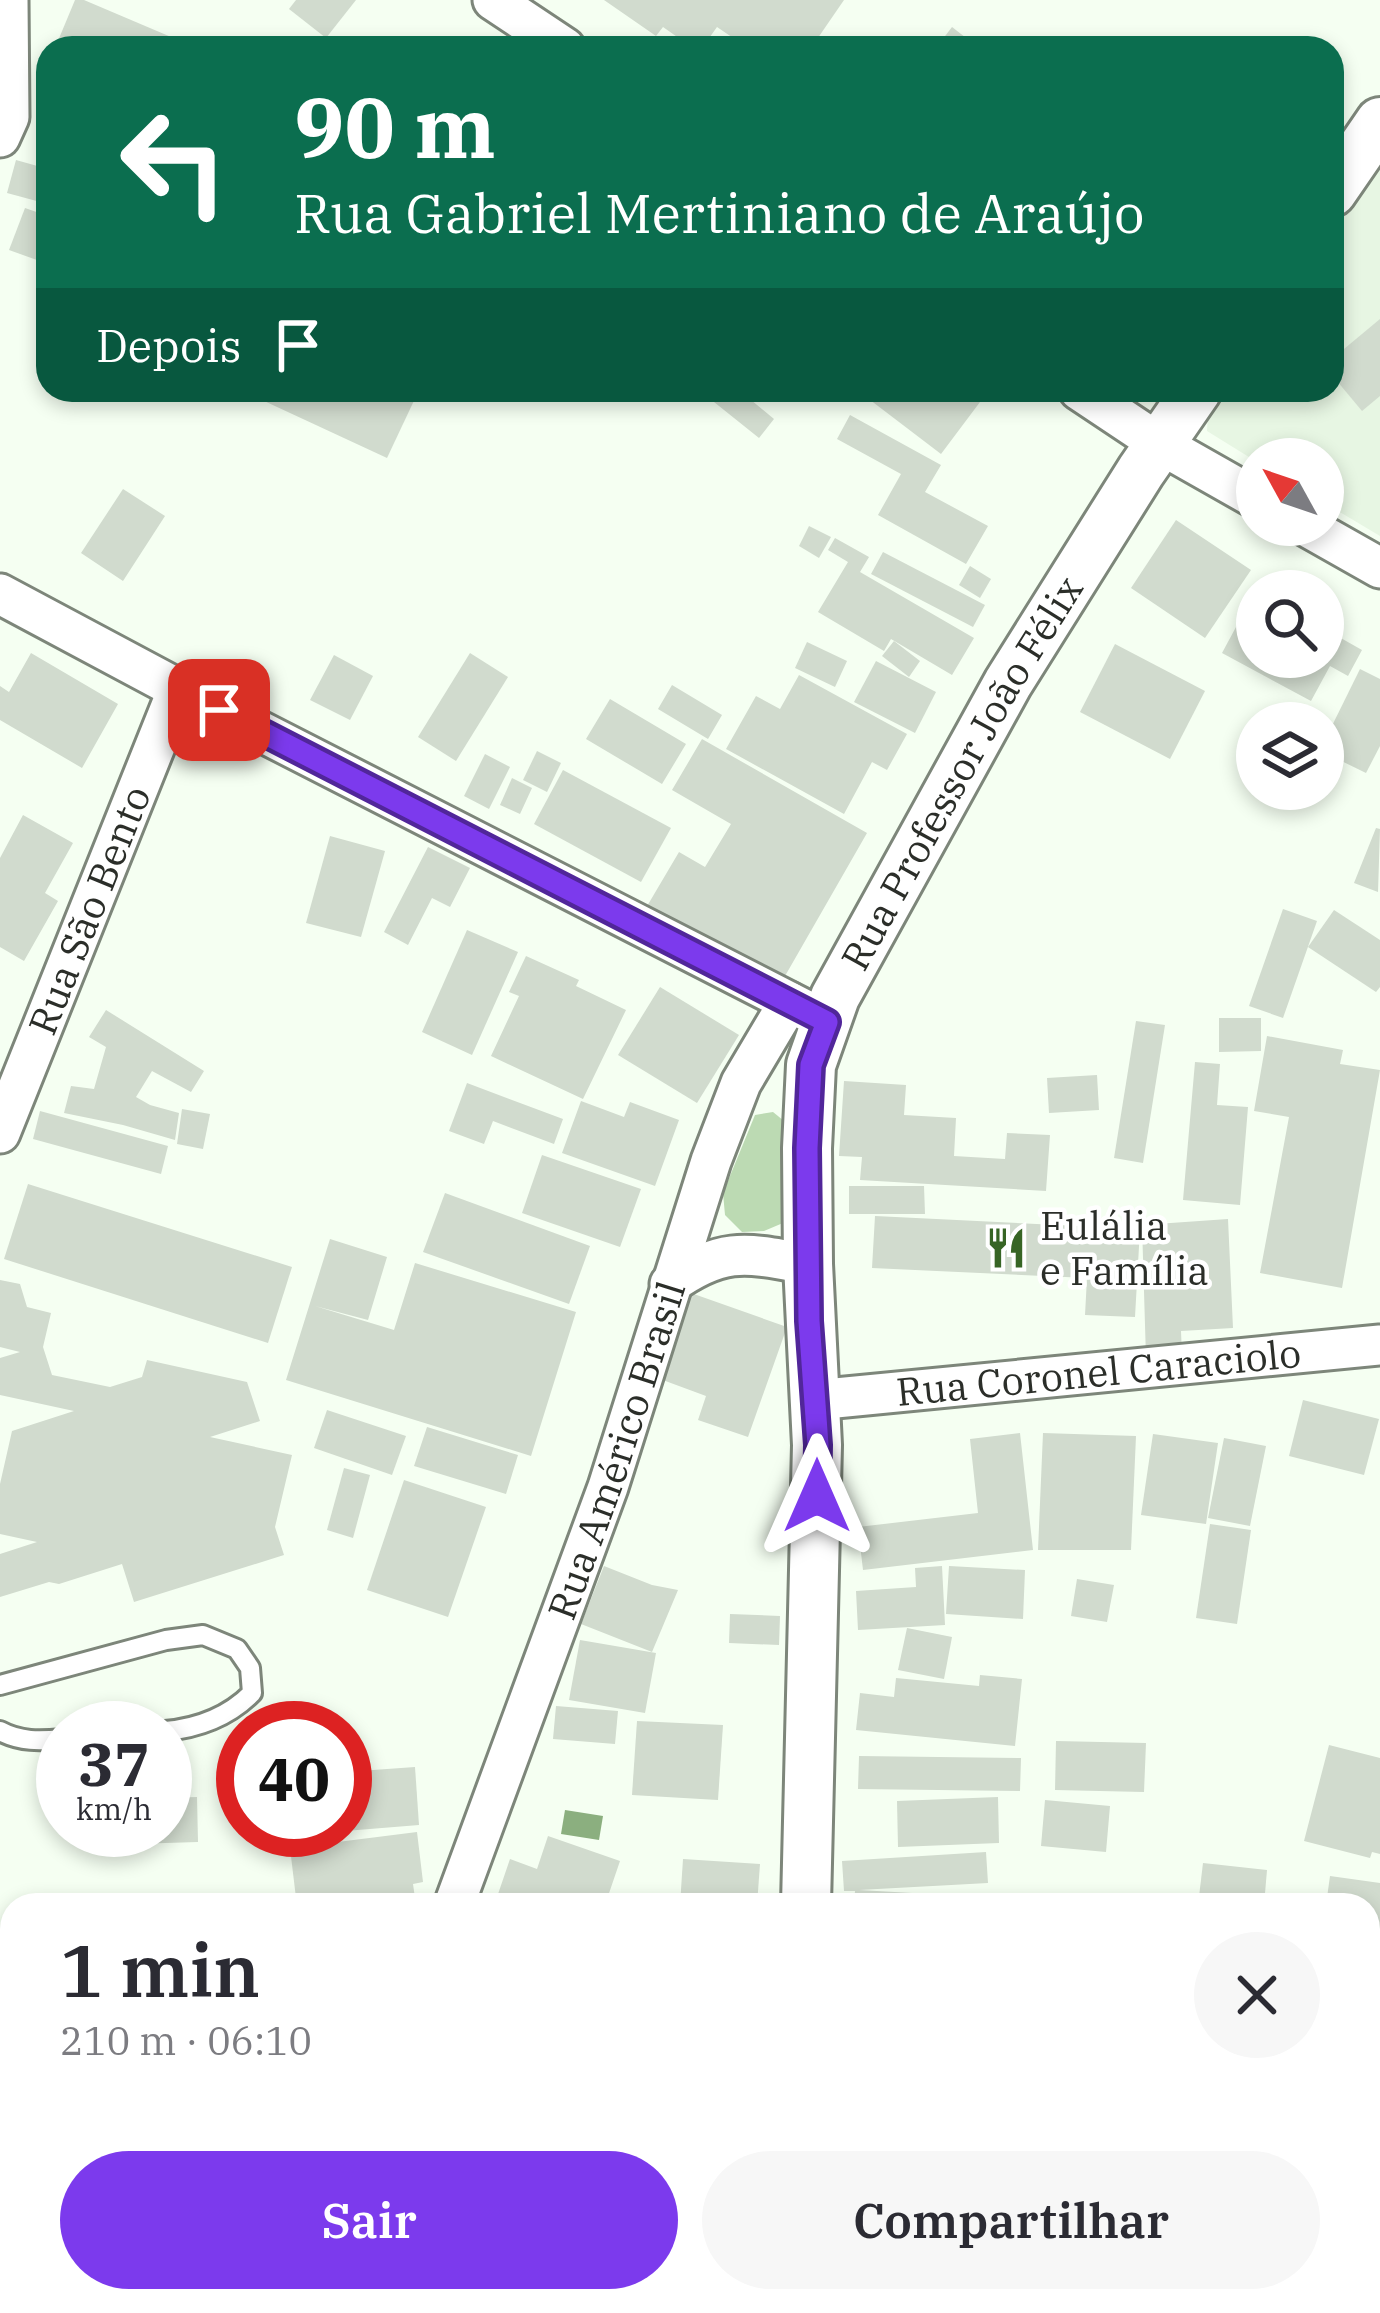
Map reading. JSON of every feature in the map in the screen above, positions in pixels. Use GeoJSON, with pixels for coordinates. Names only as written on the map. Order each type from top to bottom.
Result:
{"type":"FeatureCollection","features":[{"type":"Feature","properties":{"kind":"street"},"geometry":{"type":"LineString","coordinates":[[0,137],[9,117],[8,0]]}},
{"type":"Feature","properties":{"kind":"street"},"geometry":{"type":"LineString","coordinates":[[493,0],[547,36]]}},
{"type":"Feature","properties":{"kind":"street"},"geometry":{"type":"LineString","coordinates":[[1344,174],[1380,122]]}},
{"type":"Feature","properties":{"kind":"street"},"geometry":{"type":"LineString","coordinates":[[1097,402],[1236,487]]}},
{"type":"Feature","properties":{"kind":"street","name":"Rua Professor João Félix"},"geometry":{"type":"LineString","coordinates":[[806,1893],[817,1496],[808,1264],[808,1012],[836,997],[1008,683],[1189,402]]}},
{"type":"Feature","properties":{"kind":"street"},"geometry":{"type":"LineString","coordinates":[[1341,546],[1380,568]]}},
{"type":"Feature","properties":{"kind":"street"},"geometry":{"type":"LineString","coordinates":[[0,594],[808,1012]]}},
{"type":"Feature","properties":{"kind":"street","name":"Rua São Bento"},"geometry":{"type":"LineString","coordinates":[[0,1133],[178,689]]}},
{"type":"Feature","properties":{"kind":"street","name":"Rua Américo Brasil"},"geometry":{"type":"LineString","coordinates":[[458,1893],[608,1487],[670,1285],[741,1083],[808,1012]]}},
{"type":"Feature","properties":{"kind":"street"},"geometry":{"type":"LineString","coordinates":[[670,1285],[718,1257],[748,1253],[808,1264]]}},
{"type":"Feature","properties":{"kind":"street","name":"Rua Coronel Caraciolo"},"geometry":{"type":"LineString","coordinates":[[815,1400],[1380,1345]]}},
{"type":"Feature","properties":{"kind":"lane"},"geometry":{"type":"LineString","coordinates":[[0,1685],[166,1640],[202,1635],[237,1649],[250,1668],[252,1693],[237,1709],[192,1728]]}},
{"type":"Feature","properties":{"kind":"lane"},"geometry":{"type":"LineString","coordinates":[[0,1731],[36,1742]]}},
{"type":"Feature","properties":{"kind":"shaded area"},"geometry":{"type":"Polygon","coordinates":[[[1380,164],[1380,536],[1344,515],[1344,438],[1236,438],[1236,449],[1207,431],[1208,413],[1216,402],[1344,402],[1344,216],[1380,164]]]}},
{"type":"Feature","properties":{"kind":"shaded area"},"geometry":{"type":"Polygon","coordinates":[[[773,1112],[789,1125],[793,1197],[783,1223],[764,1231],[742,1232],[725,1215],[723,1193],[755,1115],[773,1112]]]}},
{"type":"Feature","properties":{"kind":"shaded area"},"geometry":{"type":"Polygon","coordinates":[[[565,1810],[603,1816],[599,1840],[561,1834],[565,1810]]]}},
{"type":"Feature","properties":{"kind":"building"},"geometry":{"type":"Polygon","coordinates":[[[75,0],[84,0],[169,36],[60,36],[75,0]]]}},
{"type":"Feature","properties":{"kind":"building"},"geometry":{"type":"Polygon","coordinates":[[[296,0],[356,0],[328,36],[289,9],[296,0]]]}},
{"type":"Feature","properties":{"kind":"building"},"geometry":{"type":"Polygon","coordinates":[[[604,0],[844,0],[819,36],[730,36],[717,27],[711,36],[676,36],[663,27],[656,36],[604,0]]]}},
{"type":"Feature","properties":{"kind":"building"},"geometry":{"type":"Polygon","coordinates":[[[16,160],[36,166],[36,201],[7,193],[16,160]]]}},
{"type":"Feature","properties":{"kind":"building"},"geometry":{"type":"Polygon","coordinates":[[[25,208],[36,212],[36,260],[9,250],[25,208]]]}},
{"type":"Feature","properties":{"kind":"building"},"geometry":{"type":"Polygon","coordinates":[[[1380,319],[1380,396],[1362,411],[1344,389],[1344,349],[1380,319]]]}},
{"type":"Feature","properties":{"kind":"building"},"geometry":{"type":"Polygon","coordinates":[[[266,402],[413,402],[387,458],[266,402]]]}},
{"type":"Feature","properties":{"kind":"building"},"geometry":{"type":"Polygon","coordinates":[[[714,402],[753,402],[774,419],[759,438],[714,402]]]}},
{"type":"Feature","properties":{"kind":"building"},"geometry":{"type":"Polygon","coordinates":[[[873,402],[980,402],[941,454],[873,402]]]}},
{"type":"Feature","properties":{"kind":"building"},"geometry":{"type":"Polygon","coordinates":[[[850,415],[941,465],[925,492],[988,526],[966,564],[878,515],[901,474],[837,439],[850,415]]]}},
{"type":"Feature","properties":{"kind":"building"},"geometry":{"type":"Polygon","coordinates":[[[123,489],[165,516],[123,581],[81,553],[123,489]]]}},
{"type":"Feature","properties":{"kind":"building"},"geometry":{"type":"Polygon","coordinates":[[[1176,520],[1251,570],[1236,570],[1236,592],[1205,638],[1131,588],[1176,520]]]}},
{"type":"Feature","properties":{"kind":"building"},"geometry":{"type":"Polygon","coordinates":[[[809,526],[831,537],[819,558],[799,546],[809,526]]]}},
{"type":"Feature","properties":{"kind":"building"},"geometry":{"type":"Polygon","coordinates":[[[835,538],[869,557],[860,572],[974,638],[952,675],[891,639],[884,651],[818,612],[848,562],[828,550],[835,538]]]}},
{"type":"Feature","properties":{"kind":"building"},"geometry":{"type":"Polygon","coordinates":[[[883,552],[985,605],[973,627],[871,574],[883,552]]]}},
{"type":"Feature","properties":{"kind":"building"},"geometry":{"type":"Polygon","coordinates":[[[970,566],[991,579],[980,598],[959,585],[970,566]]]}},
{"type":"Feature","properties":{"kind":"building"},"geometry":{"type":"Polygon","coordinates":[[[1236,627],[1236,661],[1222,653],[1236,627]]]}},
{"type":"Feature","properties":{"kind":"building"},"geometry":{"type":"Polygon","coordinates":[[[1344,640],[1362,650],[1348,676],[1344,674],[1344,640]]]}},
{"type":"Feature","properties":{"kind":"building"},"geometry":{"type":"Polygon","coordinates":[[[894,641],[920,661],[909,677],[882,656],[894,641]]]}},
{"type":"Feature","properties":{"kind":"building"},"geometry":{"type":"Polygon","coordinates":[[[807,642],[847,661],[835,687],[795,668],[807,642]]]}},
{"type":"Feature","properties":{"kind":"building"},"geometry":{"type":"Polygon","coordinates":[[[1115,644],[1205,691],[1170,759],[1080,712],[1115,644]]]}},
{"type":"Feature","properties":{"kind":"building"},"geometry":{"type":"Polygon","coordinates":[[[31,653],[118,704],[82,768],[0,720],[0,686],[9,692],[31,653]]]}},
{"type":"Feature","properties":{"kind":"building"},"geometry":{"type":"Polygon","coordinates":[[[470,653],[508,677],[456,761],[418,737],[470,653]]]}},
{"type":"Feature","properties":{"kind":"building"},"geometry":{"type":"Polygon","coordinates":[[[334,655],[373,676],[350,720],[310,700],[334,655]]]}},
{"type":"Feature","properties":{"kind":"building"},"geometry":{"type":"Polygon","coordinates":[[[876,661],[936,692],[915,733],[854,702],[876,661]]]}},
{"type":"Feature","properties":{"kind":"building"},"geometry":{"type":"Polygon","coordinates":[[[1360,669],[1380,679],[1380,746],[1366,773],[1344,762],[1344,702],[1360,669]]]}},
{"type":"Feature","properties":{"kind":"building"},"geometry":{"type":"Polygon","coordinates":[[[799,675],[907,734],[887,770],[872,762],[844,814],[726,749],[756,696],[780,709],[799,675]]]}},
{"type":"Feature","properties":{"kind":"building"},"geometry":{"type":"Polygon","coordinates":[[[1268,678],[1323,678],[1311,701],[1268,678]]]}},
{"type":"Feature","properties":{"kind":"building"},"geometry":{"type":"Polygon","coordinates":[[[672,685],[722,715],[708,739],[658,709],[672,685]]]}},
{"type":"Feature","properties":{"kind":"building"},"geometry":{"type":"Polygon","coordinates":[[[610,699],[686,744],[662,784],[586,739],[610,699]]]}},
{"type":"Feature","properties":{"kind":"building"},"geometry":{"type":"Polygon","coordinates":[[[702,739],[867,833],[777,990],[643,913],[679,852],[705,867],[731,824],[672,790],[702,739]]]}},
{"type":"Feature","properties":{"kind":"building"},"geometry":{"type":"Polygon","coordinates":[[[537,751],[561,763],[547,792],[523,780],[537,751]]]}},
{"type":"Feature","properties":{"kind":"building"},"geometry":{"type":"Polygon","coordinates":[[[485,754],[510,767],[489,809],[464,796],[485,754]]]}},
{"type":"Feature","properties":{"kind":"building"},"geometry":{"type":"Polygon","coordinates":[[[563,770],[671,828],[641,882],[534,824],[563,770]]]}},
{"type":"Feature","properties":{"kind":"building"},"geometry":{"type":"Polygon","coordinates":[[[512,778],[532,788],[520,814],[500,805],[512,778]]]}},
{"type":"Feature","properties":{"kind":"building"},"geometry":{"type":"Polygon","coordinates":[[[23,815],[73,843],[45,893],[58,901],[24,961],[0,947],[0,858],[23,815]]]}},
{"type":"Feature","properties":{"kind":"building"},"geometry":{"type":"Polygon","coordinates":[[[1376,828],[1380,829],[1378,892],[1354,883],[1376,828]]]}},
{"type":"Feature","properties":{"kind":"building"},"geometry":{"type":"Polygon","coordinates":[[[330,836],[385,851],[361,937],[306,923],[330,836]]]}},
{"type":"Feature","properties":{"kind":"building"},"geometry":{"type":"Polygon","coordinates":[[[428,847],[470,868],[450,907],[432,898],[408,945],[384,932],[428,847]]]}},
{"type":"Feature","properties":{"kind":"building"},"geometry":{"type":"Polygon","coordinates":[[[1283,909],[1317,921],[1283,1018],[1249,1006],[1283,909]]]}},
{"type":"Feature","properties":{"kind":"building"},"geometry":{"type":"Polygon","coordinates":[[[1334,910],[1380,940],[1380,987],[1376,992],[1308,947],[1334,910]]]}},
{"type":"Feature","properties":{"kind":"building"},"geometry":{"type":"Polygon","coordinates":[[[467,930],[518,952],[472,1055],[422,1032],[467,930]]]}},
{"type":"Feature","properties":{"kind":"building"},"geometry":{"type":"Polygon","coordinates":[[[526,956],[579,980],[576,986],[626,1010],[583,1099],[491,1056],[519,996],[509,992],[526,956]]]}},
{"type":"Feature","properties":{"kind":"building"},"geometry":{"type":"Polygon","coordinates":[[[660,987],[739,1035],[697,1103],[618,1055],[660,987]]]}},
{"type":"Feature","properties":{"kind":"building"},"geometry":{"type":"Polygon","coordinates":[[[106,1010],[204,1071],[191,1092],[152,1071],[136,1097],[179,1113],[175,1140],[64,1113],[71,1086],[94,1089],[106,1047],[89,1037],[106,1010]]]}},
{"type":"Feature","properties":{"kind":"building"},"geometry":{"type":"Polygon","coordinates":[[[1219,1018],[1261,1018],[1261,1051],[1219,1052],[1219,1018]]]}},
{"type":"Feature","properties":{"kind":"building"},"geometry":{"type":"Polygon","coordinates":[[[1136,1021],[1165,1025],[1143,1163],[1114,1158],[1136,1021]]]}},
{"type":"Feature","properties":{"kind":"building"},"geometry":{"type":"Polygon","coordinates":[[[1267,1036],[1343,1050],[1340,1064],[1380,1070],[1342,1288],[1260,1273],[1289,1117],[1254,1111],[1267,1036]]]}},
{"type":"Feature","properties":{"kind":"building"},"geometry":{"type":"Polygon","coordinates":[[[1195,1062],[1220,1064],[1217,1105],[1248,1107],[1240,1205],[1183,1200],[1195,1062]]]}},
{"type":"Feature","properties":{"kind":"building"},"geometry":{"type":"Polygon","coordinates":[[[1097,1075],[1099,1110],[1049,1113],[1047,1078],[1097,1075]]]}},
{"type":"Feature","properties":{"kind":"building"},"geometry":{"type":"Polygon","coordinates":[[[844,1081],[906,1085],[904,1115],[956,1118],[954,1156],[1005,1159],[1007,1133],[1050,1135],[1046,1191],[860,1180],[862,1157],[839,1156],[844,1081]]]}},
{"type":"Feature","properties":{"kind":"building"},"geometry":{"type":"Polygon","coordinates":[[[467,1083],[563,1119],[554,1144],[493,1121],[484,1144],[449,1131],[467,1083]]]}},
{"type":"Feature","properties":{"kind":"building"},"geometry":{"type":"Polygon","coordinates":[[[581,1101],[624,1117],[630,1102],[679,1120],[655,1186],[562,1153],[581,1101]]]}},
{"type":"Feature","properties":{"kind":"building"},"geometry":{"type":"Polygon","coordinates":[[[182,1109],[210,1114],[203,1149],[177,1144],[182,1109]]]}},
{"type":"Feature","properties":{"kind":"building"},"geometry":{"type":"Polygon","coordinates":[[[40,1111],[168,1146],[161,1174],[33,1139],[40,1111]]]}},
{"type":"Feature","properties":{"kind":"building"},"geometry":{"type":"Polygon","coordinates":[[[542,1155],[641,1189],[620,1247],[522,1213],[542,1155]]]}},
{"type":"Feature","properties":{"kind":"building"},"geometry":{"type":"Polygon","coordinates":[[[28,1184],[292,1267],[268,1343],[4,1259],[28,1184]]]}},
{"type":"Feature","properties":{"kind":"building"},"geometry":{"type":"Polygon","coordinates":[[[849,1186],[924,1186],[925,1214],[849,1214],[849,1186]]]}},
{"type":"Feature","properties":{"kind":"building"},"geometry":{"type":"Polygon","coordinates":[[[445,1193],[590,1246],[569,1304],[423,1252],[445,1193]]]}},
{"type":"Feature","properties":{"kind":"building","name":"Eulália e Família"},"geometry":{"type":"Polygon","coordinates":[[[875,1216],[1140,1229],[1135,1317],[1085,1315],[1087,1278],[872,1268],[875,1216]]]}},
{"type":"Feature","properties":{"kind":"building"},"geometry":{"type":"Polygon","coordinates":[[[1228,1219],[1233,1328],[1181,1331],[1182,1356],[1146,1358],[1142,1225],[1228,1219]]]}},
{"type":"Feature","properties":{"kind":"building"},"geometry":{"type":"Polygon","coordinates":[[[330,1239],[387,1257],[368,1320],[315,1306],[394,1330],[415,1263],[576,1312],[531,1456],[286,1380],[330,1239]]]}},
{"type":"Feature","properties":{"kind":"building"},"geometry":{"type":"Polygon","coordinates":[[[0,1280],[20,1284],[27,1307],[51,1313],[43,1347],[52,1375],[110,1387],[142,1377],[147,1360],[247,1382],[260,1421],[210,1437],[292,1455],[275,1527],[284,1555],[134,1602],[122,1564],[0,1597],[0,1554],[37,1542],[0,1534],[0,1484],[12,1431],[74,1411],[0,1395],[0,1358],[20,1352],[0,1347],[0,1280]]]}},
{"type":"Feature","properties":{"kind":"building"},"geometry":{"type":"Polygon","coordinates":[[[691,1293],[787,1327],[748,1437],[698,1420],[706,1396],[660,1379],[691,1293]]]}},
{"type":"Feature","properties":{"kind":"building"},"geometry":{"type":"Polygon","coordinates":[[[1303,1400],[1379,1419],[1364,1475],[1289,1456],[1303,1400]]]}},
{"type":"Feature","properties":{"kind":"building"},"geometry":{"type":"Polygon","coordinates":[[[327,1410],[406,1436],[392,1475],[314,1448],[327,1410]]]}},
{"type":"Feature","properties":{"kind":"building"},"geometry":{"type":"Polygon","coordinates":[[[427,1427],[518,1455],[506,1494],[414,1466],[427,1427]]]}},
{"type":"Feature","properties":{"kind":"building"},"geometry":{"type":"Polygon","coordinates":[[[1020,1433],[1033,1550],[863,1570],[858,1527],[978,1513],[970,1439],[1020,1433]]]}},
{"type":"Feature","properties":{"kind":"building"},"geometry":{"type":"Polygon","coordinates":[[[1043,1433],[1136,1436],[1131,1550],[1038,1550],[1043,1433]]]}},
{"type":"Feature","properties":{"kind":"building"},"geometry":{"type":"Polygon","coordinates":[[[1153,1434],[1218,1443],[1206,1524],[1141,1515],[1153,1434]]]}},
{"type":"Feature","properties":{"kind":"building"},"geometry":{"type":"Polygon","coordinates":[[[1224,1438],[1266,1446],[1250,1526],[1208,1518],[1224,1438]]]}},
{"type":"Feature","properties":{"kind":"building"},"geometry":{"type":"Polygon","coordinates":[[[344,1468],[370,1475],[353,1538],[327,1530],[344,1468]]]}},
{"type":"Feature","properties":{"kind":"building"},"geometry":{"type":"Polygon","coordinates":[[[404,1480],[486,1507],[448,1617],[367,1590],[404,1480]]]}},
{"type":"Feature","properties":{"kind":"building"},"geometry":{"type":"Polygon","coordinates":[[[1210,1524],[1251,1530],[1237,1624],[1196,1618],[1210,1524]]]}},
{"type":"Feature","properties":{"kind":"building"},"geometry":{"type":"Polygon","coordinates":[[[604,1566],[678,1590],[652,1652],[581,1624],[604,1566]]]}},
{"type":"Feature","properties":{"kind":"building"},"geometry":{"type":"Polygon","coordinates":[[[942,1566],[945,1625],[858,1630],[856,1591],[916,1587],[915,1568],[942,1566]]]}},
{"type":"Feature","properties":{"kind":"building"},"geometry":{"type":"Polygon","coordinates":[[[949,1566],[1025,1570],[1023,1619],[946,1614],[949,1566]]]}},
{"type":"Feature","properties":{"kind":"building"},"geometry":{"type":"Polygon","coordinates":[[[1077,1579],[1114,1585],[1107,1622],[1071,1616],[1077,1579]]]}},
{"type":"Feature","properties":{"kind":"building"},"geometry":{"type":"Polygon","coordinates":[[[730,1614],[780,1616],[779,1645],[729,1643],[730,1614]]]}},
{"type":"Feature","properties":{"kind":"building"},"geometry":{"type":"Polygon","coordinates":[[[907,1628],[952,1637],[944,1679],[898,1670],[907,1628]]]}},
{"type":"Feature","properties":{"kind":"building"},"geometry":{"type":"Polygon","coordinates":[[[580,1640],[656,1653],[645,1713],[569,1700],[580,1640]]]}},
{"type":"Feature","properties":{"kind":"building"},"geometry":{"type":"Polygon","coordinates":[[[980,1675],[1022,1679],[1015,1746],[856,1730],[860,1693],[894,1697],[896,1678],[979,1686],[980,1675]]]}},
{"type":"Feature","properties":{"kind":"building"},"geometry":{"type":"Polygon","coordinates":[[[556,1706],[618,1711],[615,1744],[553,1739],[556,1706]]]}},
{"type":"Feature","properties":{"kind":"building"},"geometry":{"type":"Polygon","coordinates":[[[637,1721],[723,1725],[718,1800],[632,1795],[637,1721]]]}},
{"type":"Feature","properties":{"kind":"building"},"geometry":{"type":"Polygon","coordinates":[[[1056,1741],[1146,1743],[1144,1792],[1055,1790],[1056,1741]]]}},
{"type":"Feature","properties":{"kind":"building"},"geometry":{"type":"Polygon","coordinates":[[[1329,1745],[1380,1758],[1380,1854],[1372,1852],[1370,1858],[1304,1841],[1329,1745]]]}},
{"type":"Feature","properties":{"kind":"building"},"geometry":{"type":"Polygon","coordinates":[[[859,1756],[1021,1758],[1020,1791],[858,1789],[859,1756]]]}},
{"type":"Feature","properties":{"kind":"building"},"geometry":{"type":"Polygon","coordinates":[[[415,1767],[419,1825],[372,1829],[372,1770],[415,1767]]]}},
{"type":"Feature","properties":{"kind":"building"},"geometry":{"type":"Polygon","coordinates":[[[192,1797],[197,1797],[198,1842],[192,1842],[192,1797]]]}},
{"type":"Feature","properties":{"kind":"building"},"geometry":{"type":"Polygon","coordinates":[[[998,1797],[999,1843],[898,1847],[897,1801],[998,1797]]]}},
{"type":"Feature","properties":{"kind":"building"},"geometry":{"type":"Polygon","coordinates":[[[1045,1800],[1110,1806],[1106,1852],[1041,1846],[1045,1800]]]}},
{"type":"Feature","properties":{"kind":"building"},"geometry":{"type":"Polygon","coordinates":[[[417,1832],[423,1882],[413,1884],[414,1893],[295,1893],[291,1857],[372,1857],[372,1838],[417,1832]]]}},
{"type":"Feature","properties":{"kind":"building"},"geometry":{"type":"Polygon","coordinates":[[[548,1836],[620,1861],[609,1893],[498,1893],[510,1859],[537,1869],[548,1836]]]}},
{"type":"Feature","properties":{"kind":"building"},"geometry":{"type":"Polygon","coordinates":[[[986,1852],[988,1883],[859,1890],[912,1893],[855,1893],[844,1891],[842,1861],[986,1852]]]}},
{"type":"Feature","properties":{"kind":"building"},"geometry":{"type":"Polygon","coordinates":[[[683,1859],[760,1864],[758,1893],[681,1893],[683,1859]]]}},
{"type":"Feature","properties":{"kind":"building"},"geometry":{"type":"Polygon","coordinates":[[[1203,1863],[1267,1870],[1265,1893],[1199,1893],[1203,1863]]]}},
{"type":"Feature","properties":{"kind":"building"},"geometry":{"type":"Polygon","coordinates":[[[1330,1876],[1380,1883],[1380,1893],[1328,1893],[1330,1876]]]}},
{"type":"Feature","properties":{"kind":"place","name":"Eulália e Família"},"geometry":{"type":"Point","coordinates":[1006,1248]}},
{"type":"Feature","properties":{"kind":"route"},"geometry":{"type":"LineString","coordinates":[[219,710],[827,1022],[811,1065],[807,1148],[817,1496]]}}]}
